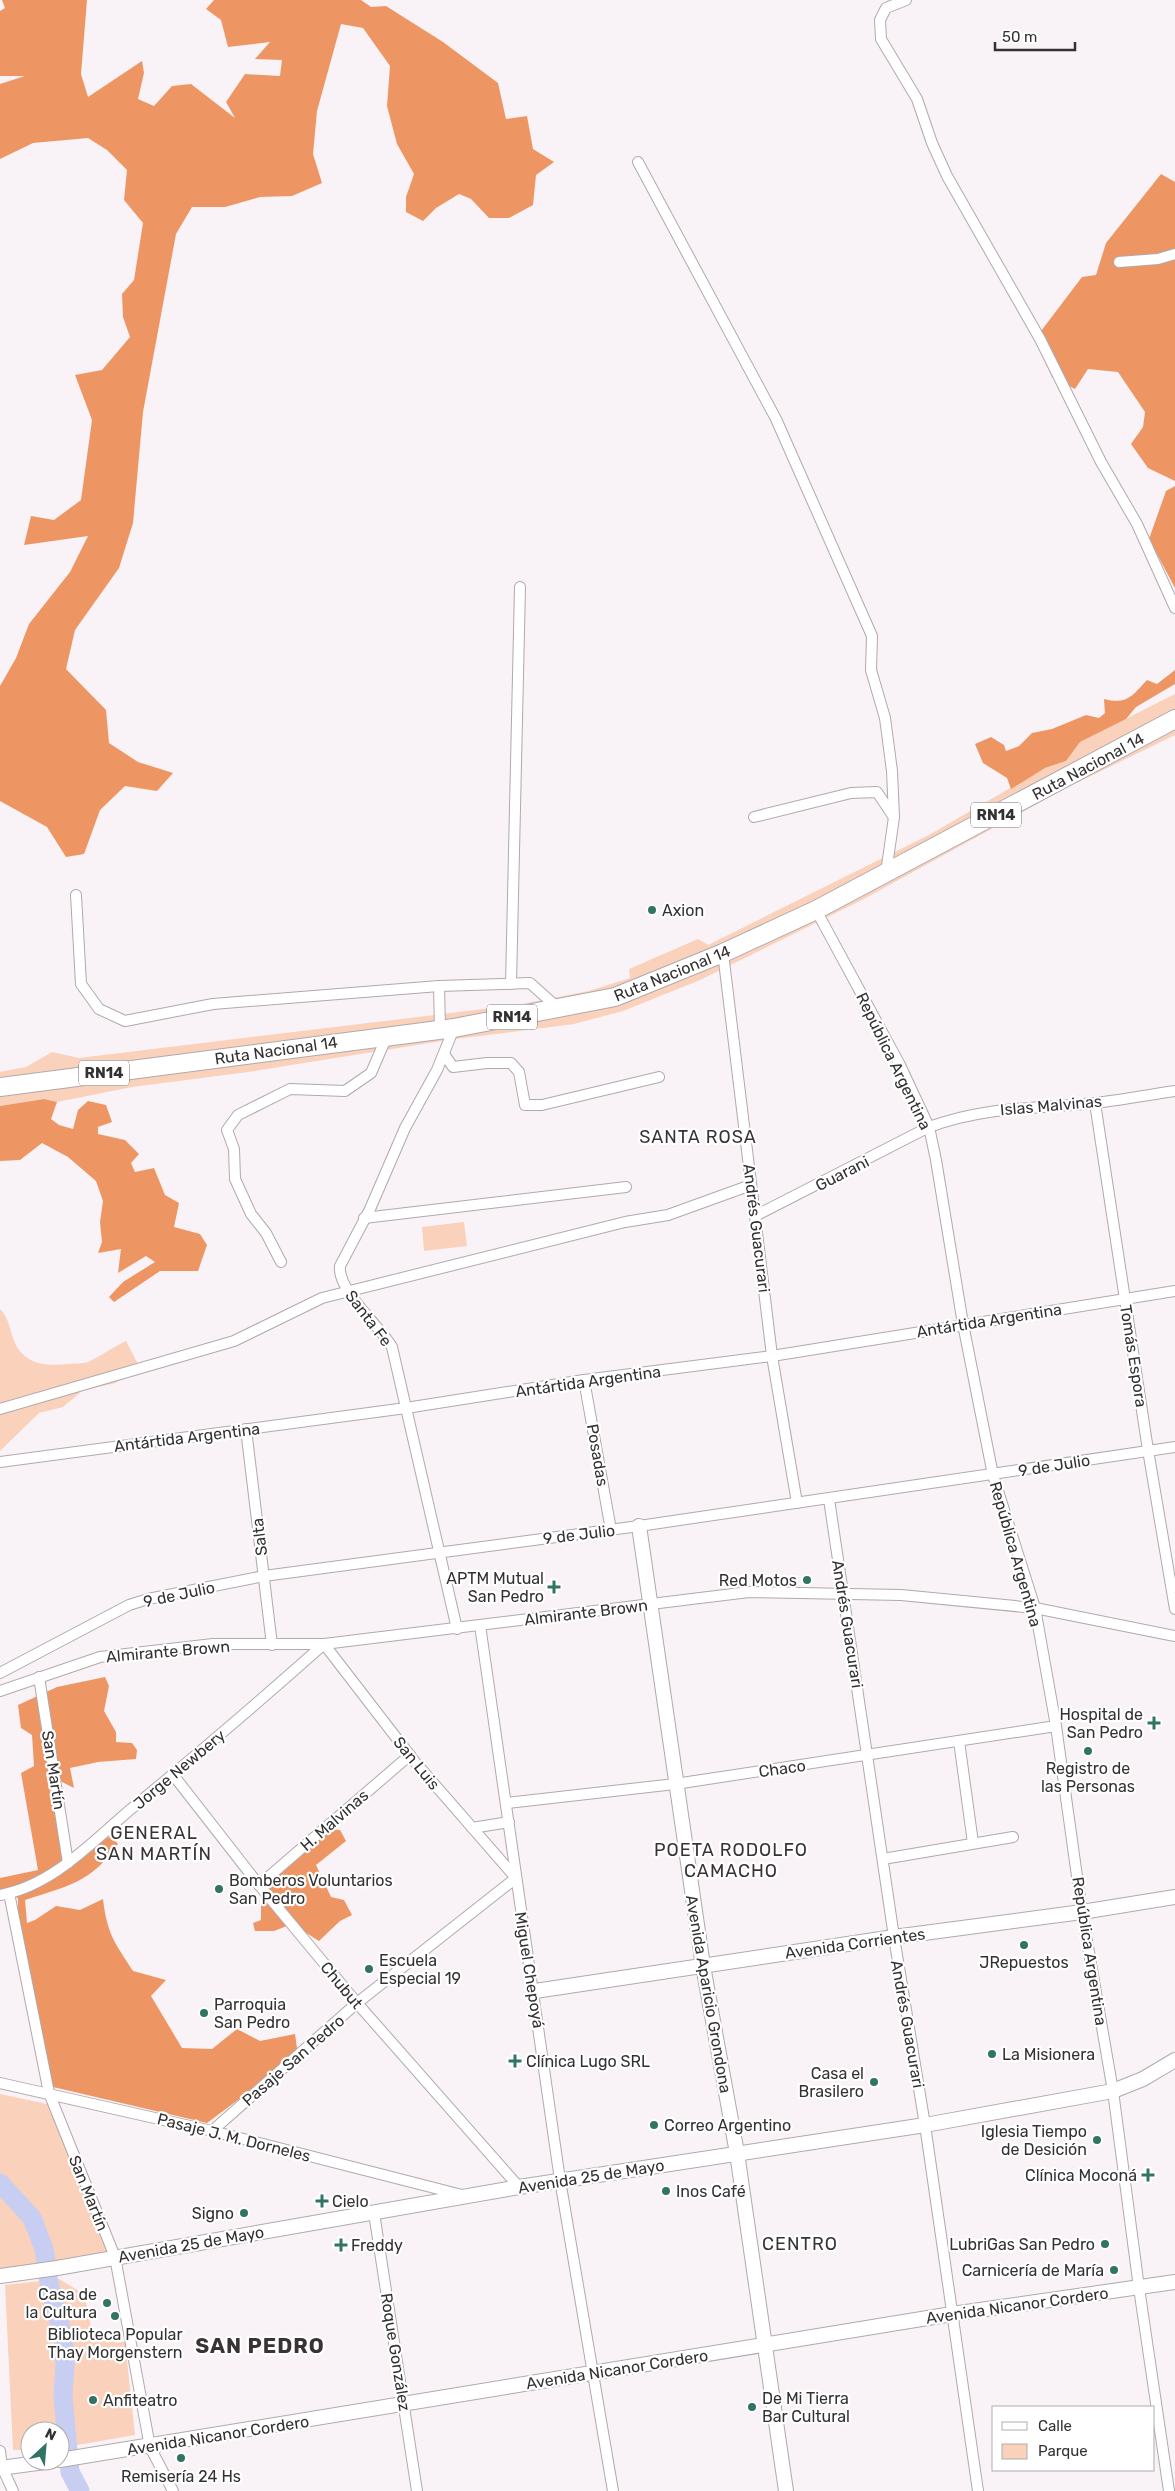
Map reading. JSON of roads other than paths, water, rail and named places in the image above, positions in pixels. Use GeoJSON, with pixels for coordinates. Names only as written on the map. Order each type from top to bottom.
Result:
{"type":"FeatureCollection","features":[{"type":"Feature","properties":{"kind":"highway","name":"Ruta Nacional 14"},"geometry":{"type":"LineString","coordinates":[[0,1087],[447,1028],[559,1009],[624,994],[723,954],[816,910],[1175,720]]}},
{"type":"Feature","properties":{"kind":"main road","name":"Avenida Aparicio Grondona"},"geometry":{"type":"LineString","coordinates":[[639,1526],[675,1784],[703,1966],[737,2153],[786,2491]]}},
{"type":"Feature","properties":{"kind":"main road","name":"Avenida Corrientes"},"geometry":{"type":"LineString","coordinates":[[535,1991],[1175,1897]]}},
{"type":"Feature","properties":{"kind":"main road","name":"Avenida 25 de Mayo"},"geometry":{"type":"LineString","coordinates":[[0,2276],[36,2272],[560,2180],[925,2125],[1113,2091],[1143,2079],[1175,2060]]}},
{"type":"Feature","properties":{"kind":"main road","name":"Avenida Nicanor Cordero"},"geometry":{"type":"LineString","coordinates":[[70,2458],[150,2447],[952,2314],[1175,2282]]}},
{"type":"Feature","properties":{"kind":"main road"},"geometry":{"type":"LineString","coordinates":[[1,2467],[20,2465]]}},
{"type":"Feature","properties":{"kind":"street"},"geometry":{"type":"LineString","coordinates":[[906,0],[886,8],[880,20],[881,39],[917,99],[932,143],[948,176],[1023,313],[1040,339],[1100,462],[1137,524],[1175,608]]}},
{"type":"Feature","properties":{"kind":"street"},"geometry":{"type":"LineString","coordinates":[[638,162],[776,418],[872,636],[871,670],[885,718],[892,771],[894,817],[886,873]]}},
{"type":"Feature","properties":{"kind":"street"},"geometry":{"type":"LineString","coordinates":[[1119,262],[1158,259],[1175,254]]}},
{"type":"Feature","properties":{"kind":"street"},"geometry":{"type":"LineString","coordinates":[[511,984],[520,587]]}},
{"type":"Feature","properties":{"kind":"street"},"geometry":{"type":"LineString","coordinates":[[754,817],[851,793],[877,792],[894,817]]}},
{"type":"Feature","properties":{"kind":"street"},"geometry":{"type":"LineString","coordinates":[[76,895],[81,984],[99,1010],[125,1021],[214,1004],[439,986],[530,983],[559,1009]]}},
{"type":"Feature","properties":{"kind":"street","name":"República Argentina"},"geometry":{"type":"LineString","coordinates":[[816,910],[900,1065],[929,1127],[993,1476],[1034,1608],[1056,1726],[1082,1912],[1113,2091],[1139,2288],[1169,2491]]}},
{"type":"Feature","properties":{"kind":"street","name":"Andrés Guacurari"},"geometry":{"type":"LineString","coordinates":[[723,954],[772,1356],[797,1503]]}},
{"type":"Feature","properties":{"kind":"street"},"geometry":{"type":"LineString","coordinates":[[439,986],[447,1028]]}},
{"type":"Feature","properties":{"kind":"street","name":"Santa Fe"},"geometry":{"type":"LineString","coordinates":[[447,1028],[444,1054],[405,1128],[340,1266],[339,1274],[349,1292],[384,1333],[392,1347],[457,1629]]}},
{"type":"Feature","properties":{"kind":"street"},"geometry":{"type":"LineString","coordinates":[[281,1262],[266,1233],[251,1214],[235,1179],[234,1149],[227,1130],[238,1115],[290,1089],[345,1091],[371,1073],[387,1036]]}},
{"type":"Feature","properties":{"kind":"street"},"geometry":{"type":"LineString","coordinates":[[444,1054],[453,1067],[487,1062],[512,1063],[519,1072],[525,1104],[542,1105],[659,1077]]}},
{"type":"Feature","properties":{"kind":"street","name":"Islas Malvinas"},"geometry":{"type":"LineString","coordinates":[[929,1127],[955,1117],[986,1111],[1095,1103],[1175,1090]]}},
{"type":"Feature","properties":{"kind":"street","name":"Tomás Espora"},"geometry":{"type":"LineString","coordinates":[[1095,1103],[1148,1450],[1175,1609]]}},
{"type":"Feature","properties":{"kind":"street","name":"Guarani"},"geometry":{"type":"LineString","coordinates":[[755,1216],[929,1127]]}},
{"type":"Feature","properties":{"kind":"street"},"geometry":{"type":"LineString","coordinates":[[0,1409],[234,1341],[322,1298],[625,1222],[668,1215],[751,1184]]}},
{"type":"Feature","properties":{"kind":"street"},"geometry":{"type":"LineString","coordinates":[[364,1218],[626,1187]]}},
{"type":"Feature","properties":{"kind":"street","name":"Antártida Argentina"},"geometry":{"type":"LineString","coordinates":[[0,1462],[406,1408],[584,1380],[772,1356],[1175,1291]]}},
{"type":"Feature","properties":{"kind":"street","name":"Posadas"},"geometry":{"type":"LineString","coordinates":[[584,1380],[611,1530]]}},
{"type":"Feature","properties":{"kind":"street","name":"Salta"},"geometry":{"type":"LineString","coordinates":[[246,1429],[272,1645]]}},
{"type":"Feature","properties":{"kind":"street","name":"9 de Julio"},"geometry":{"type":"LineString","coordinates":[[0,1673],[128,1605],[148,1599],[264,1576],[611,1530],[993,1476],[1175,1447]]}},
{"type":"Feature","properties":{"kind":"street","name":"Andrés Guacurari"},"geometry":{"type":"LineString","coordinates":[[829,1498],[894,1937],[925,2125],[978,2491]]}},
{"type":"Feature","properties":{"kind":"street","name":"Almirante Brown"},"geometry":{"type":"LineString","coordinates":[[0,1691],[100,1657],[213,1644],[324,1644],[748,1592],[901,1594],[1034,1608],[1175,1636]]}},
{"type":"Feature","properties":{"kind":"street","name":"Miguel Chepoyá"},"geometry":{"type":"LineString","coordinates":[[480,1625],[507,1803],[516,1878],[535,1991],[560,2180],[613,2491]]}},
{"type":"Feature","properties":{"kind":"street","name":"San Luis"},"geometry":{"type":"LineString","coordinates":[[324,1644],[410,1756],[516,1878]]}},
{"type":"Feature","properties":{"kind":"street","name":"Jorge Newbery"},"geometry":{"type":"LineString","coordinates":[[4,1894],[31,1887],[68,1863],[174,1776],[324,1644]]}},
{"type":"Feature","properties":{"kind":"street","name":"San Martín"},"geometry":{"type":"LineString","coordinates":[[39,1677],[68,1863]]}},
{"type":"Feature","properties":{"kind":"street","name":"Chaco"},"geometry":{"type":"LineString","coordinates":[[507,1803],[675,1784],[1056,1726]]}},
{"type":"Feature","properties":{"kind":"street"},"geometry":{"type":"LineString","coordinates":[[959,1741],[973,1843]]}},
{"type":"Feature","properties":{"kind":"street","name":"H. Malvinas"},"geometry":{"type":"LineString","coordinates":[[259,1886],[410,1756]]}},
{"type":"Feature","properties":{"kind":"street","name":"Chubut"},"geometry":{"type":"LineString","coordinates":[[174,1776],[259,1886],[358,2003],[519,2187]]}},
{"type":"Feature","properties":{"kind":"street"},"geometry":{"type":"LineString","coordinates":[[472,1828],[509,1822]]}},
{"type":"Feature","properties":{"kind":"street"},"geometry":{"type":"LineString","coordinates":[[883,1858],[1014,1837]]}},
{"type":"Feature","properties":{"kind":"street","name":"Pasaje San Pedro"},"geometry":{"type":"LineString","coordinates":[[212,2131],[358,2003],[516,1878]]}},
{"type":"Feature","properties":{"kind":"street","name":"San Martín"},"geometry":{"type":"LineString","coordinates":[[4,1894],[49,2093],[115,2257],[150,2447],[173,2491]]}},
{"type":"Feature","properties":{"kind":"street","name":"Pasaje J. M. Dorneles"},"geometry":{"type":"LineString","coordinates":[[0,2083],[212,2131],[468,2196]]}},
{"type":"Feature","properties":{"kind":"street","name":"Roque González"},"geometry":{"type":"LineString","coordinates":[[374,2213],[417,2491]]}},
{"type":"Feature","properties":{"kind":"street"},"geometry":{"type":"LineString","coordinates":[[0,2451],[1,2467],[14,2491]]}},
{"type":"Feature","properties":{"kind":"waterway"},"geometry":{"type":"LineString","coordinates":[[0,2183],[32,2218],[44,2249],[49,2283],[63,2337],[65,2364],[63,2397],[70,2472],[80,2491]]}},
{"type":"Feature","properties":{"kind":"place","name":"Axion"},"geometry":{"type":"Point","coordinates":[652,910]}},
{"type":"Feature","properties":{"kind":"place","name":"Red Motos"},"geometry":{"type":"Point","coordinates":[807,1580]}},
{"type":"Feature","properties":{"kind":"place","name":"APTM Mutual San Pedro"},"geometry":{"type":"Point","coordinates":[554,1587]}},
{"type":"Feature","properties":{"kind":"place","name":"Hospital de San Pedro"},"geometry":{"type":"Point","coordinates":[1154,1723]}},
{"type":"Feature","properties":{"kind":"place","name":"Registro de las Personas"},"geometry":{"type":"Point","coordinates":[1088,1751]}},
{"type":"Feature","properties":{"kind":"place","name":"Bomberos Voluntarios San Pedro"},"geometry":{"type":"Point","coordinates":[219,1889]}},
{"type":"Feature","properties":{"kind":"place","name":"JRepuestos"},"geometry":{"type":"Point","coordinates":[1024,1945]}},
{"type":"Feature","properties":{"kind":"place","name":"Escuela Especial 19"},"geometry":{"type":"Point","coordinates":[369,1969]}},
{"type":"Feature","properties":{"kind":"place","name":"Parroquia San Pedro"},"geometry":{"type":"Point","coordinates":[204,2013]}},
{"type":"Feature","properties":{"kind":"place","name":"La Misionera"},"geometry":{"type":"Point","coordinates":[992,2054]}},
{"type":"Feature","properties":{"kind":"place","name":"Clínica Lugo SRL"},"geometry":{"type":"Point","coordinates":[515,2061]}},
{"type":"Feature","properties":{"kind":"place","name":"Casa el Brasilero"},"geometry":{"type":"Point","coordinates":[874,2082]}},
{"type":"Feature","properties":{"kind":"place","name":"Correo Argentino"},"geometry":{"type":"Point","coordinates":[654,2125]}},
{"type":"Feature","properties":{"kind":"place","name":"Iglesia Tiempo de Desición"},"geometry":{"type":"Point","coordinates":[1097,2140]}},
{"type":"Feature","properties":{"kind":"place","name":"Clínica Moconá"},"geometry":{"type":"Point","coordinates":[1148,2175]}},
{"type":"Feature","properties":{"kind":"place","name":"Inos Café"},"geometry":{"type":"Point","coordinates":[666,2191]}},
{"type":"Feature","properties":{"kind":"place","name":"Cielo"},"geometry":{"type":"Point","coordinates":[322,2201]}},
{"type":"Feature","properties":{"kind":"place","name":"Signo"},"geometry":{"type":"Point","coordinates":[244,2213]}},
{"type":"Feature","properties":{"kind":"place","name":"LubriGas San Pedro"},"geometry":{"type":"Point","coordinates":[1105,2244]}},
{"type":"Feature","properties":{"kind":"place","name":"Freddy"},"geometry":{"type":"Point","coordinates":[341,2245]}},
{"type":"Feature","properties":{"kind":"place","name":"Carnicería de María"},"geometry":{"type":"Point","coordinates":[1114,2270]}},
{"type":"Feature","properties":{"kind":"place","name":"Casa de la Cultura"},"geometry":{"type":"Point","coordinates":[107,2303]}},
{"type":"Feature","properties":{"kind":"place","name":"Biblioteca Popular Thay Morgenstern"},"geometry":{"type":"Point","coordinates":[115,2316]}},
{"type":"Feature","properties":{"kind":"place","name":"Anfiteatro"},"geometry":{"type":"Point","coordinates":[93,2400]}},
{"type":"Feature","properties":{"kind":"place","name":"De Mi Tierra Bar Cultural"},"geometry":{"type":"Point","coordinates":[752,2407]}},
{"type":"Feature","properties":{"kind":"place","name":"Remisería 24 Hs"},"geometry":{"type":"Point","coordinates":[181,2458]}},
{"type":"Feature","properties":{"kind":"district","name":"SANTA ROSA"},"geometry":{"type":"Point","coordinates":[698,1137]}},
{"type":"Feature","properties":{"kind":"district","name":"GENERAL SAN MARTÍN"},"geometry":{"type":"Point","coordinates":[154,1844]}},
{"type":"Feature","properties":{"kind":"district","name":"POETA RODOLFO CAMACHO"},"geometry":{"type":"Point","coordinates":[731,1860]}},
{"type":"Feature","properties":{"kind":"district","name":"CENTRO"},"geometry":{"type":"Point","coordinates":[800,2244]}},
{"type":"Feature","properties":{"kind":"district","name":"SAN PEDRO"},"geometry":{"type":"Point","coordinates":[260,2346]}}]}
